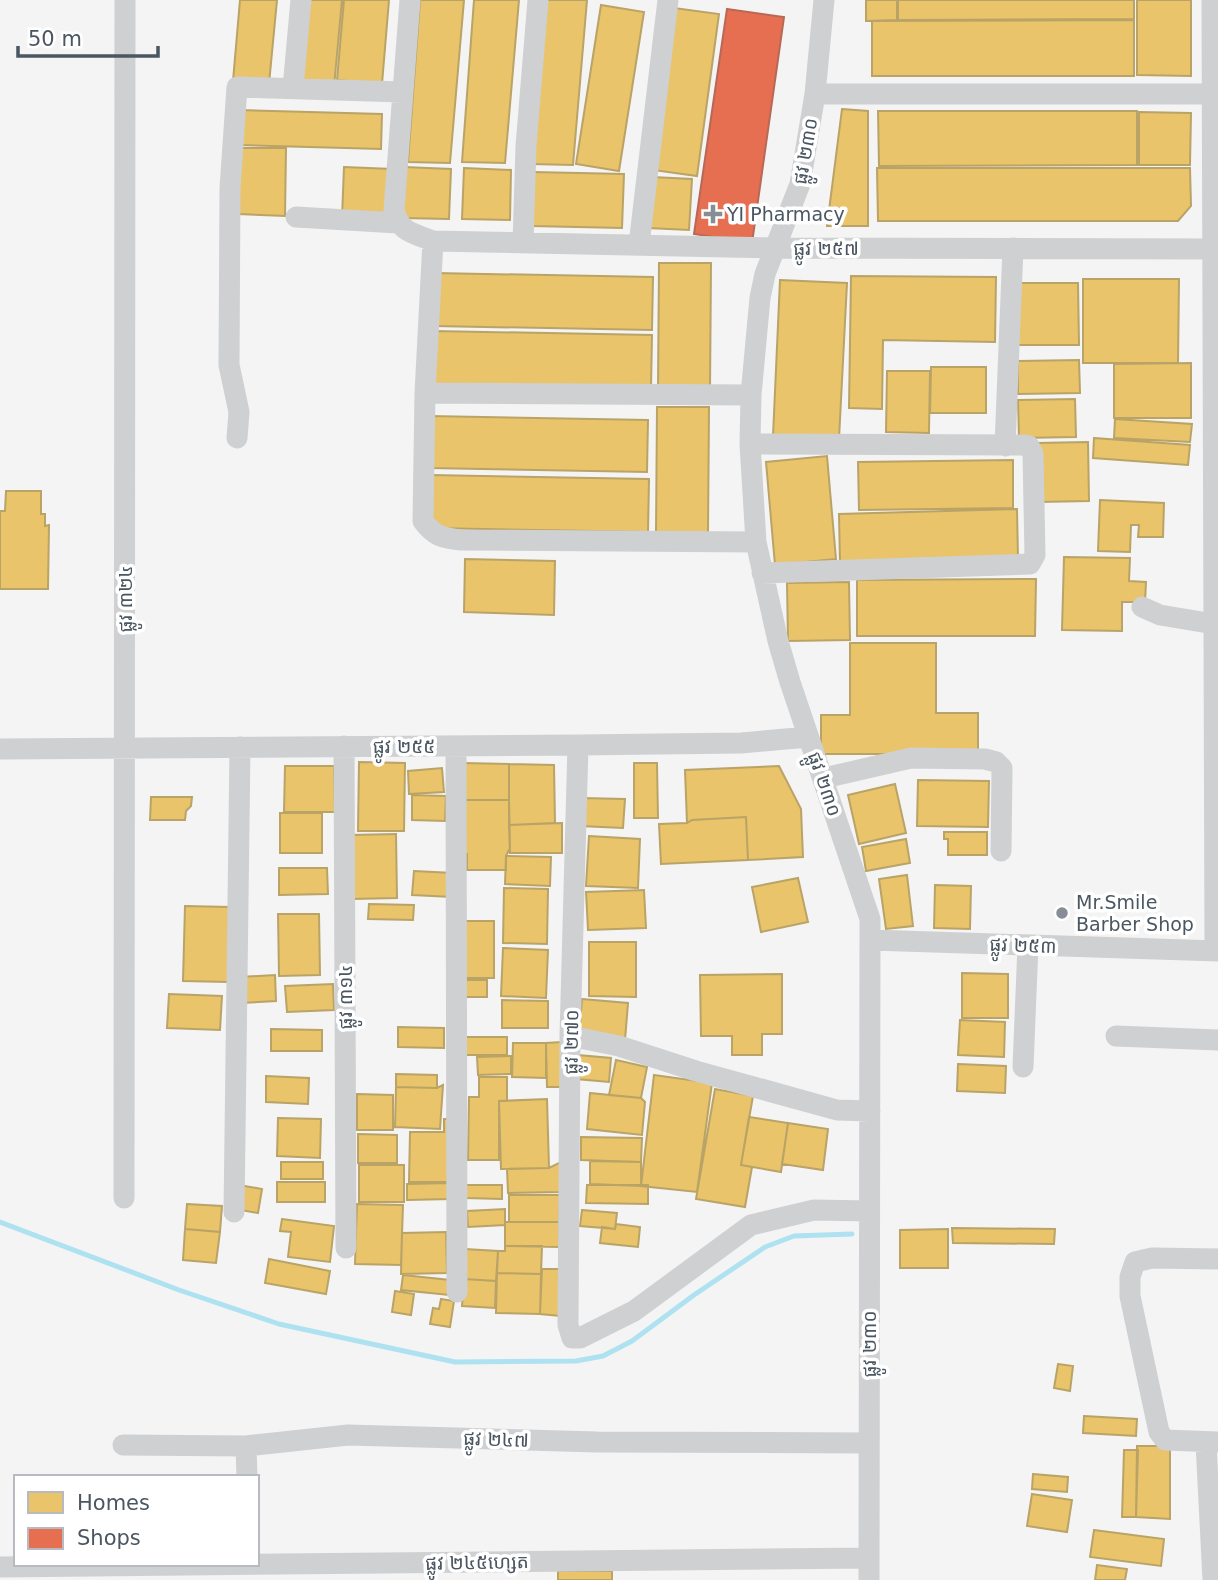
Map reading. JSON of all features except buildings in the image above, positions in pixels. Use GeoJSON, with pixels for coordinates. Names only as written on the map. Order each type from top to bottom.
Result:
{"type":"FeatureCollection","features":[{"type":"Feature","properties":{"kind":"street","name":"ផ្លូវ ៣២៤"},"geometry":{"type":"LineString","coordinates":[[124,1198],[125,0]]}},
{"type":"Feature","properties":{"kind":"street"},"geometry":{"type":"LineString","coordinates":[[293,88],[301,0]]}},
{"type":"Feature","properties":{"kind":"street"},"geometry":{"type":"LineString","coordinates":[[410,0],[394,210],[398,223],[406,231],[433,241],[425,393],[423,521],[432,533],[442,538],[756,542]]}},
{"type":"Feature","properties":{"kind":"street"},"geometry":{"type":"LineString","coordinates":[[523,243],[526,146],[538,0]]}},
{"type":"Feature","properties":{"kind":"street"},"geometry":{"type":"LineString","coordinates":[[639,245],[668,0]]}},
{"type":"Feature","properties":{"kind":"street","name":"ផ្លូវ ២៣០"},"geometry":{"type":"LineString","coordinates":[[824,0],[815,94],[800,184],[765,274],[760,298],[751,395],[750,444],[756,542],[778,641],[870,919],[869,1580]]}},
{"type":"Feature","properties":{"kind":"street"},"geometry":{"type":"LineString","coordinates":[[1212,0],[1216,249],[1214,624],[1217,951]]}},
{"type":"Feature","properties":{"kind":"street"},"geometry":{"type":"LineString","coordinates":[[237,438],[239,412],[229,365],[230,188],[237,87],[403,92]]}},
{"type":"Feature","properties":{"kind":"street"},"geometry":{"type":"LineString","coordinates":[[815,94],[1213,94]]}},
{"type":"Feature","properties":{"kind":"street"},"geometry":{"type":"LineString","coordinates":[[296,217],[398,223]]}},
{"type":"Feature","properties":{"kind":"street","name":"ផ្លូវ ២៥៧"},"geometry":{"type":"LineString","coordinates":[[433,241],[777,248],[1216,249]]}},
{"type":"Feature","properties":{"kind":"street"},"geometry":{"type":"LineString","coordinates":[[1005,446],[1013,248]]}},
{"type":"Feature","properties":{"kind":"street"},"geometry":{"type":"LineString","coordinates":[[425,393],[751,395]]}},
{"type":"Feature","properties":{"kind":"street"},"geometry":{"type":"LineString","coordinates":[[750,444],[1029,446],[1033,454],[1035,555],[1030,564],[762,573]]}},
{"type":"Feature","properties":{"kind":"street"},"geometry":{"type":"LineString","coordinates":[[1142,607],[1160,615],[1214,624]]}},
{"type":"Feature","properties":{"kind":"street","name":"ផ្លូវ ២៥៥"},"geometry":{"type":"LineString","coordinates":[[0,749],[741,743],[808,737]]}},
{"type":"Feature","properties":{"kind":"street","name":"ផ្លូវ ២៧០"},"geometry":{"type":"LineString","coordinates":[[578,745],[570,1036],[568,1325],[572,1338],[580,1338],[634,1311],[751,1225],[814,1210],[869,1211]]}},
{"type":"Feature","properties":{"kind":"street","name":"ផ្លូវ ៣១៤"},"geometry":{"type":"LineString","coordinates":[[344,746],[346,1248]]}},
{"type":"Feature","properties":{"kind":"street"},"geometry":{"type":"LineString","coordinates":[[234,1212],[240,747]]}},
{"type":"Feature","properties":{"kind":"street"},"geometry":{"type":"LineString","coordinates":[[456,747],[457,1292]]}},
{"type":"Feature","properties":{"kind":"street"},"geometry":{"type":"LineString","coordinates":[[824,778],[911,758],[985,758],[996,762],[1002,768],[1002,851]]}},
{"type":"Feature","properties":{"kind":"street","name":"ផ្លូវ ២៥៣"},"geometry":{"type":"LineString","coordinates":[[870,940],[1217,951]]}},
{"type":"Feature","properties":{"kind":"street"},"geometry":{"type":"LineString","coordinates":[[1023,1066],[1028,945]]}},
{"type":"Feature","properties":{"kind":"street"},"geometry":{"type":"LineString","coordinates":[[570,1036],[619,1046],[696,1071],[837,1110],[870,1111]]}},
{"type":"Feature","properties":{"kind":"street"},"geometry":{"type":"LineString","coordinates":[[1116,1036],[1218,1040]]}},
{"type":"Feature","properties":{"kind":"street"},"geometry":{"type":"LineString","coordinates":[[1213,1580],[1212,1442],[1166,1440],[1159,1432],[1130,1296],[1130,1277],[1135,1262],[1143,1260],[1218,1259]]}},
{"type":"Feature","properties":{"kind":"street","name":"ផ្លូវ ២៤៧"},"geometry":{"type":"LineString","coordinates":[[123,1445],[246,1446],[348,1435],[597,1442],[676,1440],[869,1443]]}},
{"type":"Feature","properties":{"kind":"street"},"geometry":{"type":"LineString","coordinates":[[246,1446],[247,1475]]}},
{"type":"Feature","properties":{"kind":"street","name":"ផ្លូវ ២៤៥ហ្សេត"},"geometry":{"type":"LineString","coordinates":[[259,1564],[869,1558]]}},
{"type":"Feature","properties":{"kind":"street","name":"ផ្លូវ ២៤៥ហ្សេត"},"geometry":{"type":"LineString","coordinates":[[0,1567],[83,1566]]}},
{"type":"Feature","properties":{"kind":"waterway"},"geometry":{"type":"LineString","coordinates":[[0,1222],[179,1290],[279,1324],[455,1362],[576,1361],[603,1356],[632,1341],[765,1247],[794,1236],[852,1234]]}},
{"type":"Feature","properties":{"kind":"place","name":"YI Pharmacy"},"geometry":{"type":"Point","coordinates":[713,214]}},
{"type":"Feature","properties":{"kind":"place","name":"Mr.Smile Barber Shop"},"geometry":{"type":"Point","coordinates":[1062,913]}}]}
